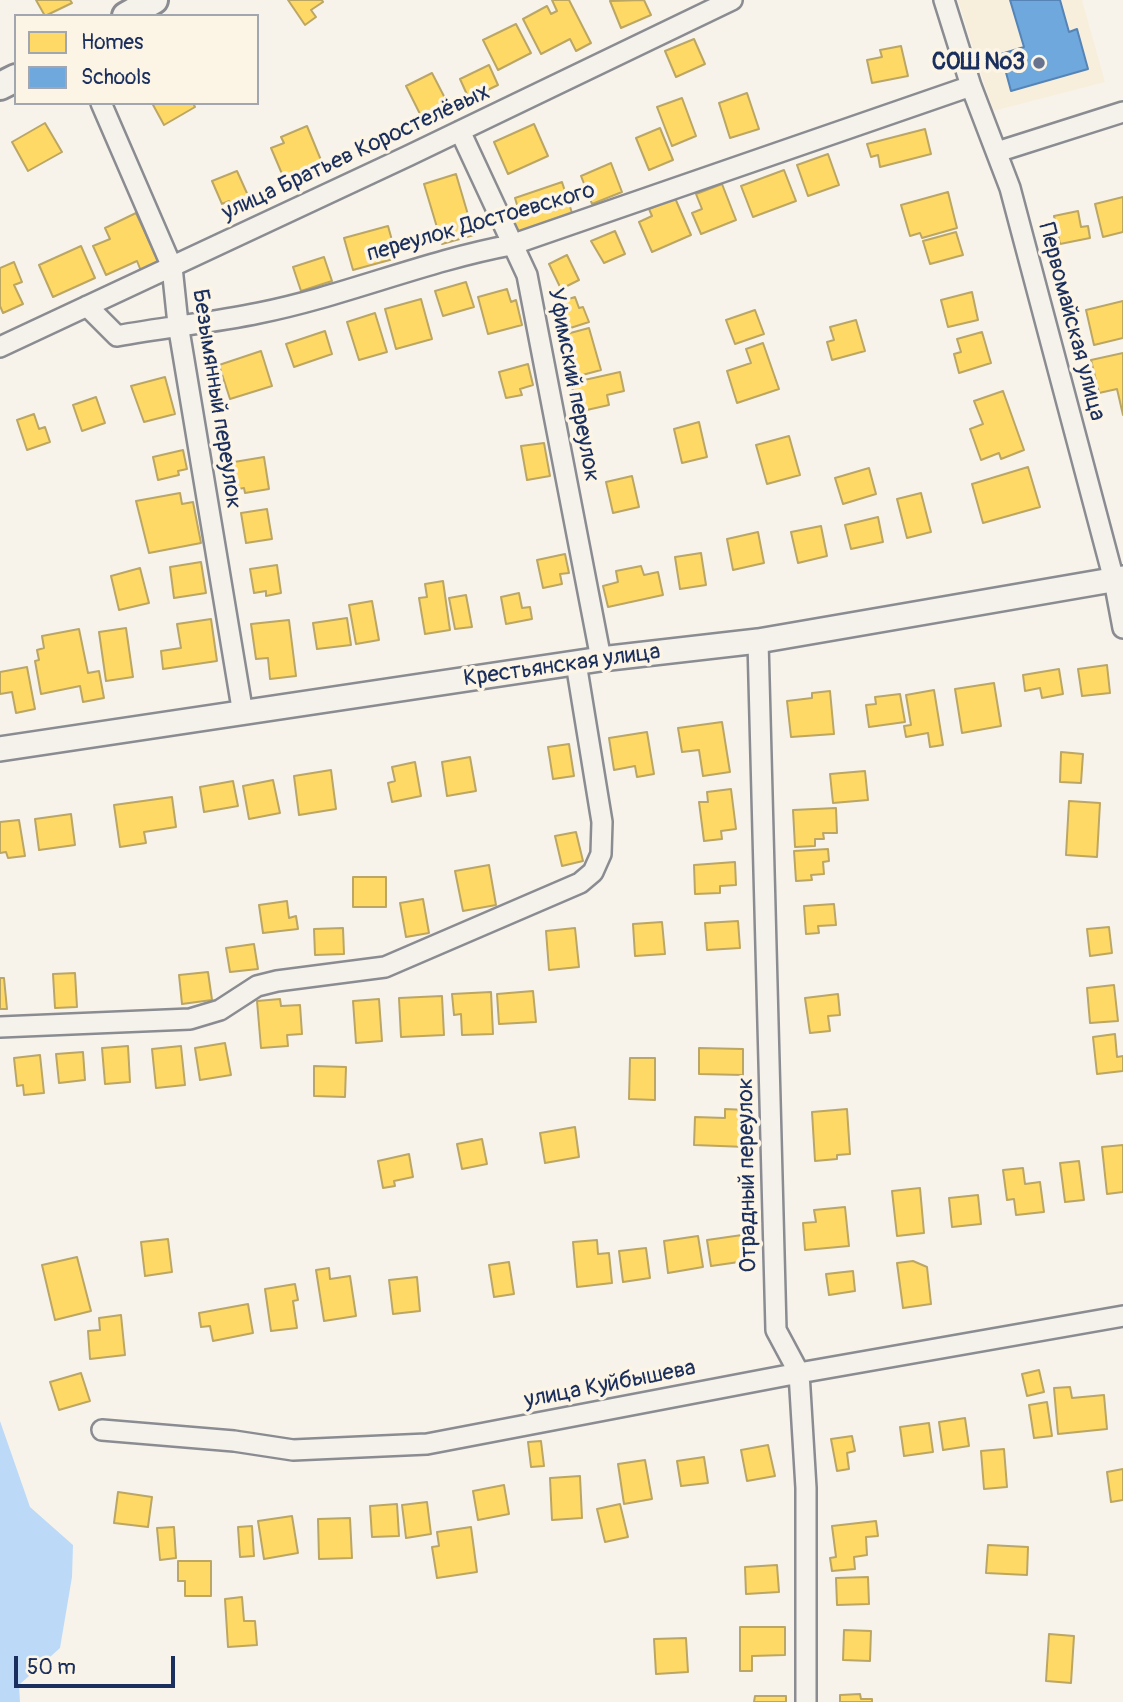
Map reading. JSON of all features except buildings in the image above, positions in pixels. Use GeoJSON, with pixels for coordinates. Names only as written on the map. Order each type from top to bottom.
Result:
{"type":"FeatureCollection","features":[{"type":"Feature","properties":{"kind":"main road"},"geometry":{"type":"LineString","coordinates":[[130,14],[154,0]]}},
{"type":"Feature","properties":{"kind":"street","name":"улица Братьев Коростелёвых"},"geometry":{"type":"LineString","coordinates":[[0,347],[732,0]]}},
{"type":"Feature","properties":{"kind":"street","name":"Первомайская улица"},"geometry":{"type":"LineString","coordinates":[[944,0],[971,86],[1010,188],[1119,579],[1123,628]]}},
{"type":"Feature","properties":{"kind":"street","name":"переулок Достоевского"},"geometry":{"type":"LineString","coordinates":[[87,306],[117,336],[259,313],[471,252],[511,245],[971,86]]}},
{"type":"Feature","properties":{"kind":"street","name":"Безымянный переулок"},"geometry":{"type":"LineString","coordinates":[[102,105],[172,267],[178,324],[243,714]]}},
{"type":"Feature","properties":{"kind":"street"},"geometry":{"type":"LineString","coordinates":[[997,152],[1123,112]]}},
{"type":"Feature","properties":{"kind":"street","name":"Уфимский переулок"},"geometry":{"type":"LineString","coordinates":[[460,131],[527,275],[601,659]]}},
{"type":"Feature","properties":{"kind":"street","name":"Крестьянская улица"},"geometry":{"type":"LineString","coordinates":[[0,749],[601,659],[758,640],[1119,579]]}},
{"type":"Feature","properties":{"kind":"street","name":"Отрадный переулок"},"geometry":{"type":"LineString","coordinates":[[758,640],[776,1330],[799,1373],[806,1488],[806,1702]]}},
{"type":"Feature","properties":{"kind":"street"},"geometry":{"type":"LineString","coordinates":[[0,1027],[190,1019],[220,1010],[257,986],[385,967],[580,883],[593,872],[601,854],[602,822],[576,663]]}},
{"type":"Feature","properties":{"kind":"street","name":"улица Куйбышева"},"geometry":{"type":"LineString","coordinates":[[102,1430],[234,1441],[293,1450],[427,1444],[799,1373],[1123,1317]]}},
{"type":"Feature","properties":{"kind":"shaded area","name":"СОШ №3"},"geometry":{"type":"Polygon","coordinates":[[[958,0],[1082,0],[1105,82],[993,111],[958,0]]]}},
{"type":"Feature","properties":{"kind":"water"},"geometry":{"type":"Polygon","coordinates":[[[0,1421],[30,1507],[73,1545],[72,1577],[60,1648],[19,1685],[20,1702],[0,1702],[0,1421]]]}},
{"type":"Feature","properties":{"kind":"place","name":"СОШ №3"},"geometry":{"type":"Point","coordinates":[1039,63]}}]}
